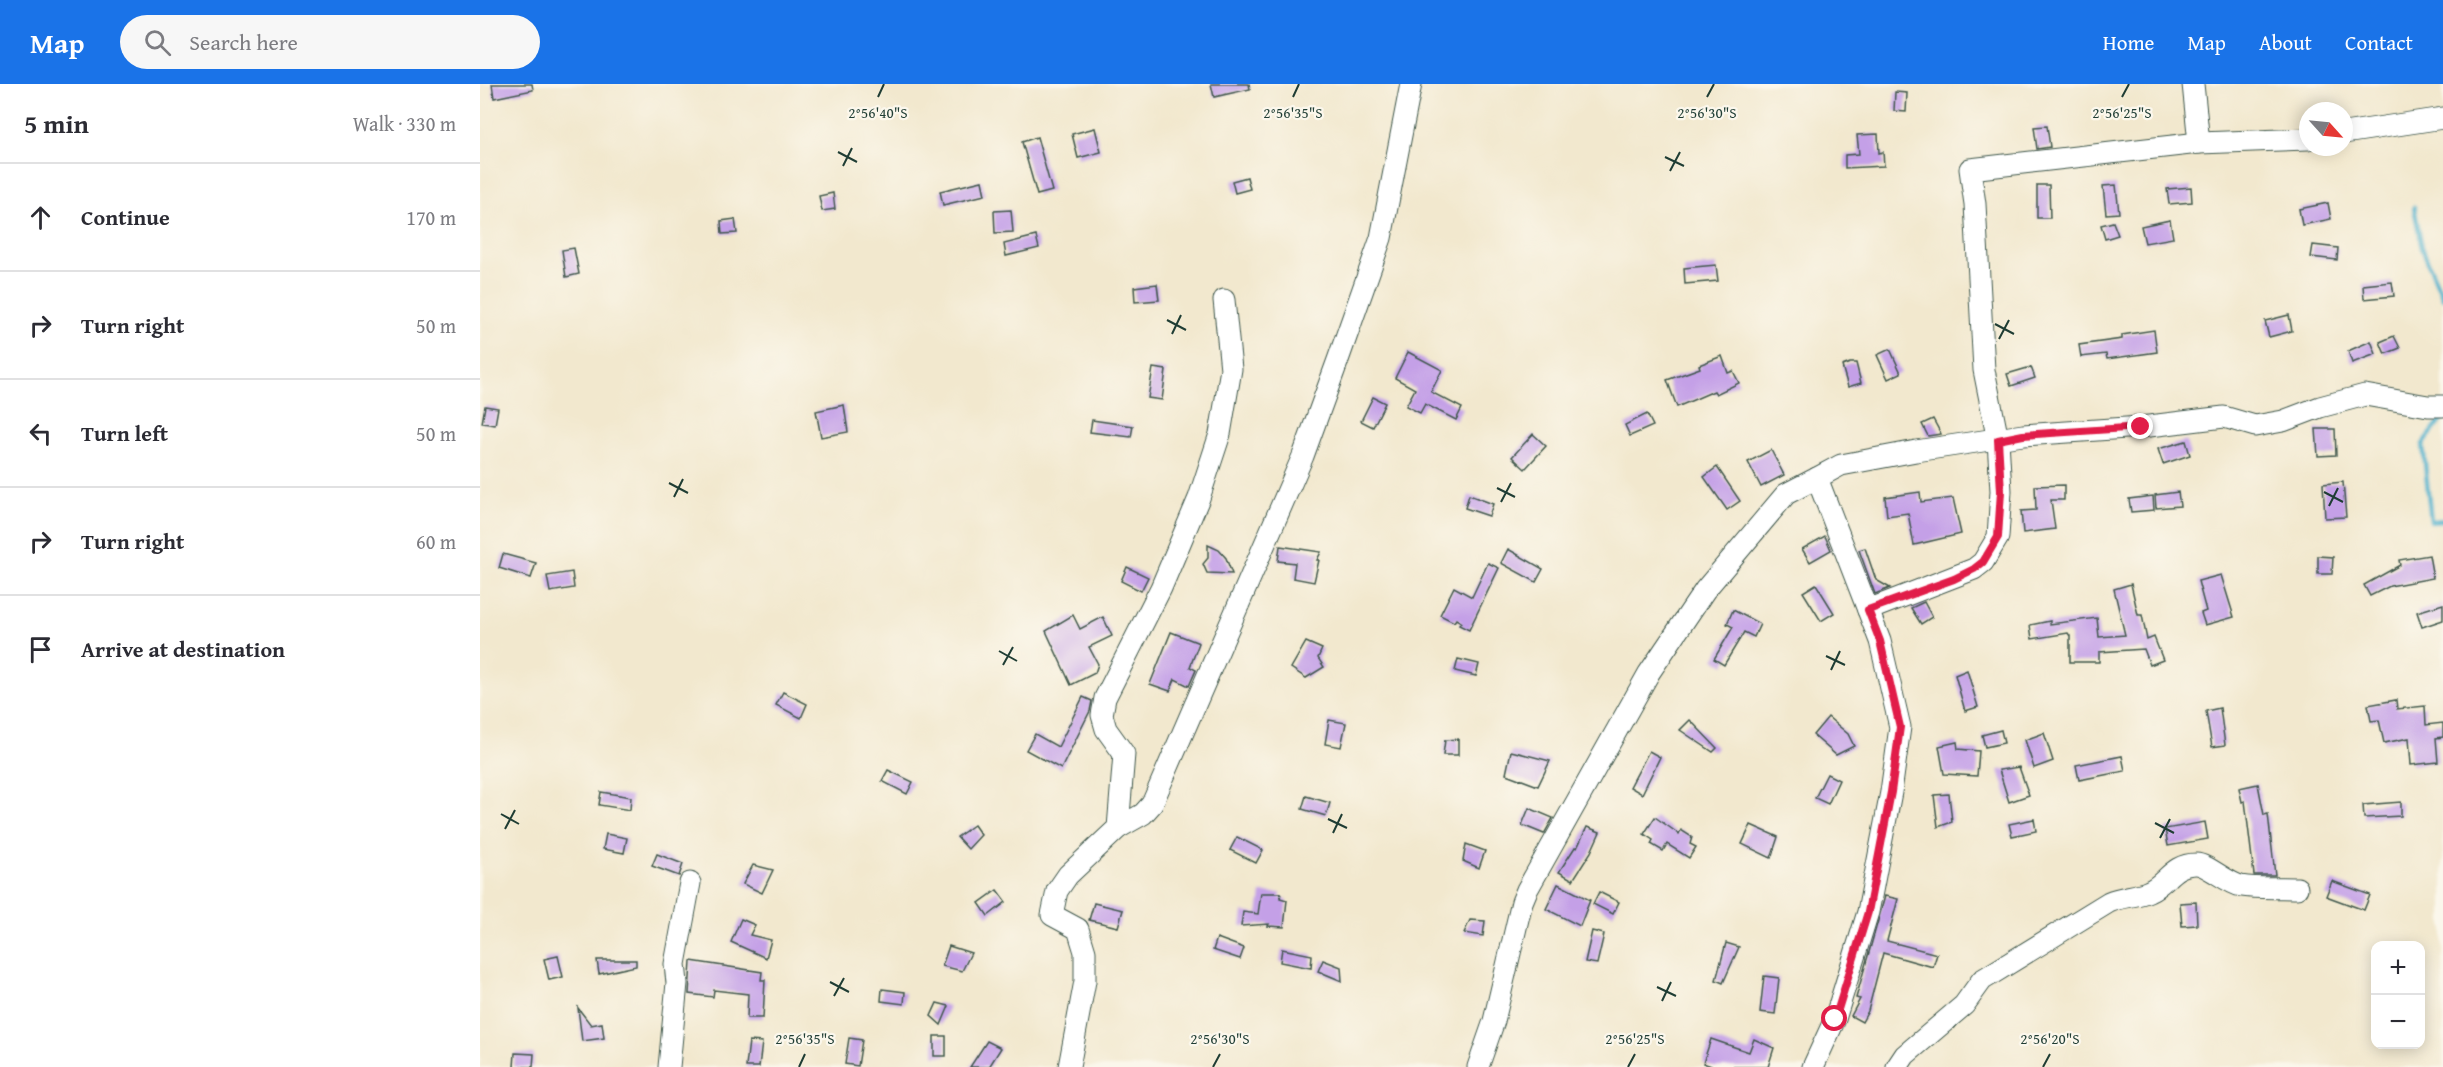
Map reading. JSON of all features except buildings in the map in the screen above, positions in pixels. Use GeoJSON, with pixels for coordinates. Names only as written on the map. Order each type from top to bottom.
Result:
{"type":"FeatureCollection","features":[{"type":"Feature","properties":{"kind":"street"},"geometry":{"type":"LineString","coordinates":[[1069,1067],[1085,981],[1085,952],[1078,929],[1052,915],[1057,891],[1068,875],[1118,828],[1143,814],[1152,804],[1303,456],[1381,238],[1410,84]]}},
{"type":"Feature","properties":{"kind":"street"},"geometry":{"type":"LineString","coordinates":[[2193,84],[2199,143]]}},
{"type":"Feature","properties":{"kind":"street"},"geometry":{"type":"LineString","coordinates":[[2353,132],[2443,118]]}},
{"type":"Feature","properties":{"kind":"street"},"geometry":{"type":"LineString","coordinates":[[1868,610],[1954,579],[1974,569],[1983,562],[1998,537],[2001,491],[1998,440],[1984,369],[1975,204],[1970,169],[2199,143],[2299,139]]}},
{"type":"Feature","properties":{"kind":"street"},"geometry":{"type":"LineString","coordinates":[[1118,828],[1124,754],[1106,729],[1102,716],[1105,698],[1161,588],[1199,498],[1220,434],[1232,369],[1224,300]]}},
{"type":"Feature","properties":{"kind":"street"},"geometry":{"type":"LineString","coordinates":[[1478,1067],[1494,1021],[1522,902],[1527,890],[1649,673],[1705,590],[1786,494],[1841,465],[2023,435],[2141,427],[2224,417],[2255,426],[2283,421],[2320,407],[2365,395],[2427,406],[2443,406]]}},
{"type":"Feature","properties":{"kind":"street"},"geometry":{"type":"LineString","coordinates":[[1813,1067],[1835,1019],[1868,912],[1890,802],[1900,727],[1880,641],[1817,478]]}},
{"type":"Feature","properties":{"kind":"street"},"geometry":{"type":"LineString","coordinates":[[1897,1067],[1905,1055],[1964,1005],[1982,980],[2109,902],[2148,892],[2176,869],[2194,864],[2202,865],[2216,875],[2243,886],[2297,888]]}},
{"type":"Feature","properties":{"kind":"street"},"geometry":{"type":"LineString","coordinates":[[669,1067],[677,983],[675,964],[690,883]]}},
{"type":"Feature","properties":{"kind":"waterway"},"geometry":{"type":"LineString","coordinates":[[2414,207],[2422,248],[2443,298]]}},
{"type":"Feature","properties":{"kind":"waterway"},"geometry":{"type":"LineString","coordinates":[[2443,418],[2423,444],[2431,521],[2443,520]]}},
{"type":"Feature","properties":{"kind":"route"},"geometry":{"type":"LineString","coordinates":[[1835,1019],[1868,912],[1880,856],[1900,727],[1880,641],[1868,610],[1954,579],[1983,562],[1998,537],[2001,491],[1998,440],[2023,435],[2141,427]]}}]}
